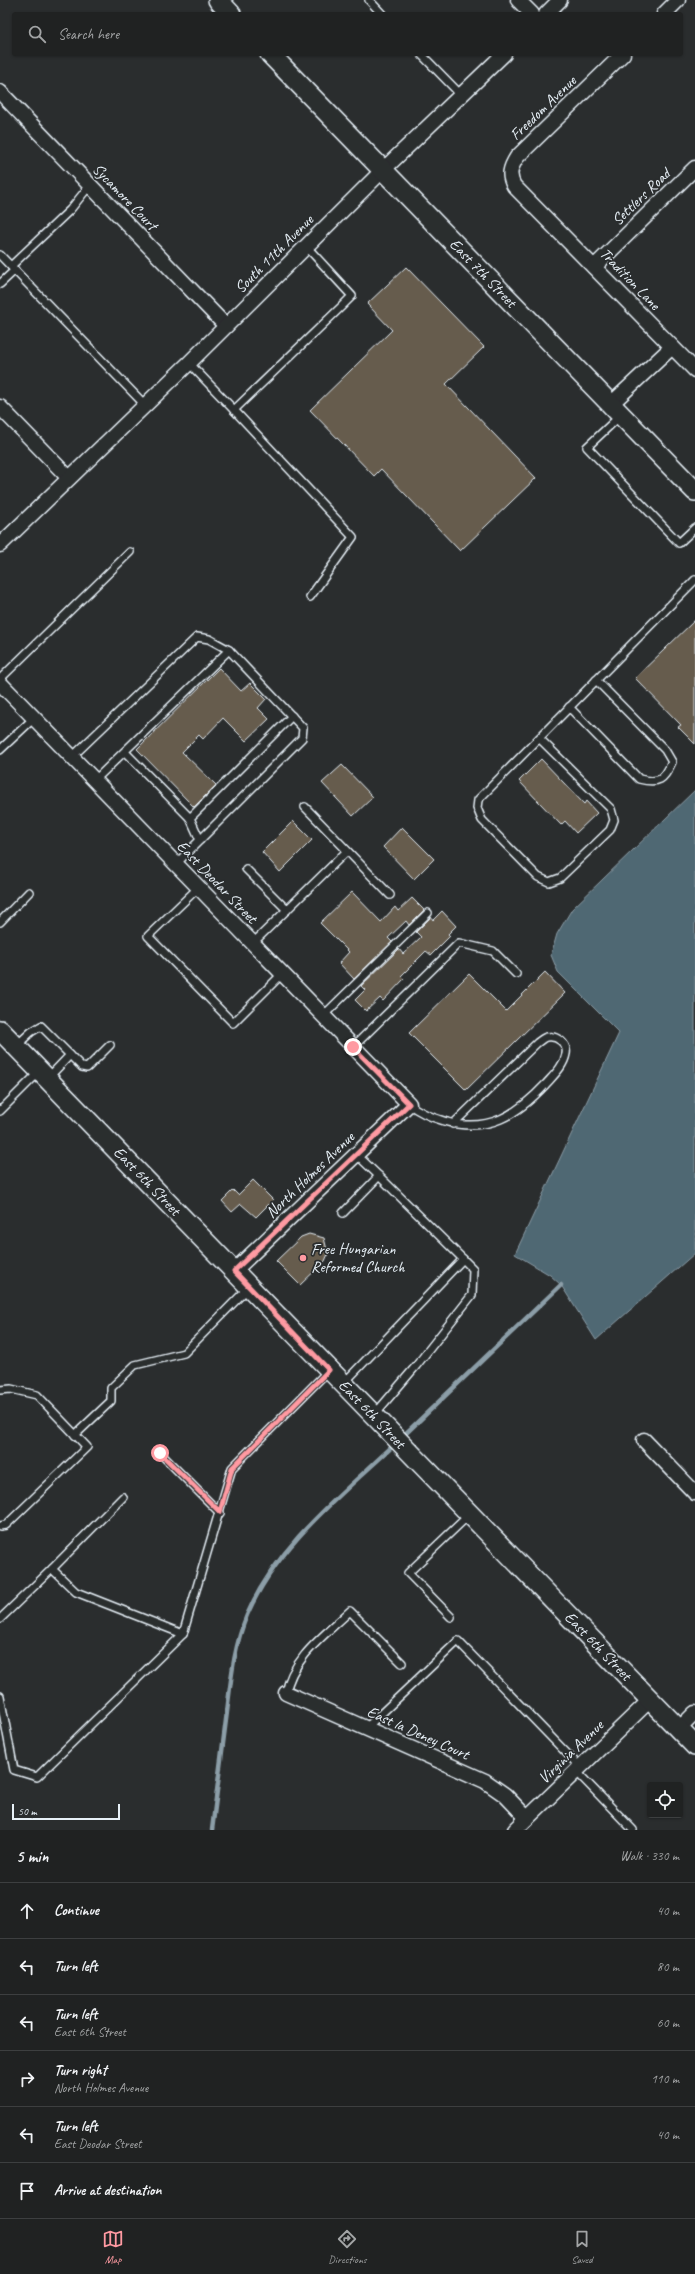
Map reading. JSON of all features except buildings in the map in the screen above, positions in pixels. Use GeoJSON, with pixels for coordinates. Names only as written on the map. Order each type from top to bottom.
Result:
{"type":"FeatureCollection","features":[{"type":"Feature","properties":{"kind":"main road"},"geometry":{"type":"LineString","coordinates":[[218,0],[230,12]]}},
{"type":"Feature","properties":{"kind":"main road","name":"East 7th Street"},"geometry":{"type":"LineString","coordinates":[[272,56],[695,491]]}},
{"type":"Feature","properties":{"kind":"main road","name":"East 6th Street"},"geometry":{"type":"LineString","coordinates":[[0,1030],[695,1746]]}},
{"type":"Feature","properties":{"kind":"street"},"geometry":{"type":"LineString","coordinates":[[518,0],[530,12]]}},
{"type":"Feature","properties":{"kind":"street"},"geometry":{"type":"LineString","coordinates":[[548,12],[560,0]]}},
{"type":"Feature","properties":{"kind":"street"},"geometry":{"type":"LineString","coordinates":[[666,12],[678,0]]}},
{"type":"Feature","properties":{"kind":"street","name":"South 11th Avenue"},"geometry":{"type":"LineString","coordinates":[[0,545],[189,363],[383,170],[502,56]]}},
{"type":"Feature","properties":{"kind":"street","name":"Freedom Avenue"},"geometry":{"type":"LineString","coordinates":[[510,172],[517,157],[621,56]]}},
{"type":"Feature","properties":{"kind":"street","name":"Sycamore Court"},"geometry":{"type":"LineString","coordinates":[[0,92],[226,326]]}},
{"type":"Feature","properties":{"kind":"street","name":"Settlers Road"},"geometry":{"type":"LineString","coordinates":[[594,267],[695,168]]}},
{"type":"Feature","properties":{"kind":"street","name":"Tradition Lane"},"geometry":{"type":"LineString","coordinates":[[510,172],[514,186],[695,370]]}},
{"type":"Feature","properties":{"kind":"street"},"geometry":{"type":"LineString","coordinates":[[616,410],[672,347]]}},
{"type":"Feature","properties":{"kind":"street"},"geometry":{"type":"LineString","coordinates":[[0,407],[69,478]]}},
{"type":"Feature","properties":{"kind":"street","name":"East Deodar Street"},"geometry":{"type":"LineString","coordinates":[[0,683],[409,1104]]}},
{"type":"Feature","properties":{"kind":"street","name":"North Holmes Avenue"},"geometry":{"type":"LineString","coordinates":[[234,1271],[409,1104]]}},
{"type":"Feature","properties":{"kind":"street"},"geometry":{"type":"LineString","coordinates":[[644,1440],[695,1493]]}},
{"type":"Feature","properties":{"kind":"street","name":"East la Deney Court"},"geometry":{"type":"LineString","coordinates":[[286,1693],[485,1781],[505,1796],[527,1818]]}},
{"type":"Feature","properties":{"kind":"street","name":"Virginia Avenue"},"geometry":{"type":"LineString","coordinates":[[515,1830],[650,1700]]}},
{"type":"Feature","properties":{"kind":"street"},"geometry":{"type":"LineString","coordinates":[[679,1729],[695,1713]]}},
{"type":"Feature","properties":{"kind":"lane"},"geometry":{"type":"LineString","coordinates":[[369,0],[380,12]]}},
{"type":"Feature","properties":{"kind":"lane"},"geometry":{"type":"LineString","coordinates":[[423,56],[461,95]]}},
{"type":"Feature","properties":{"kind":"lane"},"geometry":{"type":"LineString","coordinates":[[0,284],[13,268],[70,210],[90,185]]}},
{"type":"Feature","properties":{"kind":"lane"},"geometry":{"type":"LineString","coordinates":[[234,410],[352,296],[306,246]]}},
{"type":"Feature","properties":{"kind":"lane"},"geometry":{"type":"LineString","coordinates":[[0,255],[145,405]]}},
{"type":"Feature","properties":{"kind":"lane"},"geometry":{"type":"LineString","coordinates":[[189,363],[353,537],[310,597]]}},
{"type":"Feature","properties":{"kind":"lane"},"geometry":{"type":"LineString","coordinates":[[616,410],[587,447],[679,543],[695,528]]}},
{"type":"Feature","properties":{"kind":"lane"},"geometry":{"type":"LineString","coordinates":[[0,679],[130,552]]}},
{"type":"Feature","properties":{"kind":"lane"},"geometry":{"type":"LineString","coordinates":[[539,738],[611,809],[614,820],[610,830],[560,878],[549,882],[538,877],[482,820],[477,808],[478,800],[569,707],[695,580]]}},
{"type":"Feature","properties":{"kind":"lane"},"geometry":{"type":"LineString","coordinates":[[72,757],[197,637],[209,639],[229,650],[303,728],[302,738],[176,864]]}},
{"type":"Feature","properties":{"kind":"lane"},"geometry":{"type":"LineString","coordinates":[[95,780],[229,650]]}},
{"type":"Feature","properties":{"kind":"lane"},"geometry":{"type":"LineString","coordinates":[[569,707],[639,779],[650,782],[659,780],[667,774],[672,762],[665,750],[596,680]]}},
{"type":"Feature","properties":{"kind":"lane"},"geometry":{"type":"LineString","coordinates":[[190,818],[292,716]]}},
{"type":"Feature","properties":{"kind":"lane"},"geometry":{"type":"LineString","coordinates":[[0,750],[34,718]]}},
{"type":"Feature","properties":{"kind":"lane"},"geometry":{"type":"LineString","coordinates":[[125,752],[190,818],[200,840]]}},
{"type":"Feature","properties":{"kind":"lane"},"geometry":{"type":"LineString","coordinates":[[305,807],[390,895]]}},
{"type":"Feature","properties":{"kind":"lane"},"geometry":{"type":"LineString","coordinates":[[253,943],[347,851]]}},
{"type":"Feature","properties":{"kind":"lane"},"geometry":{"type":"LineString","coordinates":[[246,869],[287,910]]}},
{"type":"Feature","properties":{"kind":"lane"},"geometry":{"type":"LineString","coordinates":[[198,887],[148,936],[233,1023],[282,974]]}},
{"type":"Feature","properties":{"kind":"lane"},"geometry":{"type":"LineString","coordinates":[[0,922],[29,892]]}},
{"type":"Feature","properties":{"kind":"lane"},"geometry":{"type":"LineString","coordinates":[[323,1016],[428,913]]}},
{"type":"Feature","properties":{"kind":"lane"},"geometry":{"type":"LineString","coordinates":[[353,1047],[459,943],[493,951],[516,974]]}},
{"type":"Feature","properties":{"kind":"lane"},"geometry":{"type":"LineString","coordinates":[[16,1046],[31,1032],[41,1026],[82,1067],[88,1068],[110,1045]]}},
{"type":"Feature","properties":{"kind":"lane"},"geometry":{"type":"LineString","coordinates":[[409,1104],[422,1114],[453,1124],[481,1126],[512,1114],[531,1100],[563,1064],[567,1053],[563,1042],[555,1037],[546,1037],[537,1043],[453,1124]]}},
{"type":"Feature","properties":{"kind":"lane"},"geometry":{"type":"LineString","coordinates":[[0,1111],[70,1055]]}},
{"type":"Feature","properties":{"kind":"lane"},"geometry":{"type":"LineString","coordinates":[[356,1154],[473,1269],[472,1295],[376,1419]]}},
{"type":"Feature","properties":{"kind":"lane"},"geometry":{"type":"LineString","coordinates":[[343,1213],[378,1176]]}},
{"type":"Feature","properties":{"kind":"lane"},"geometry":{"type":"LineString","coordinates":[[343,1384],[463,1259]]}},
{"type":"Feature","properties":{"kind":"lane"},"geometry":{"type":"LineString","coordinates":[[76,1435],[111,1401],[111,1388],[135,1365],[184,1353],[249,1287]]}},
{"type":"Feature","properties":{"kind":"lane"},"geometry":{"type":"LineString","coordinates":[[0,1696],[14,1770],[37,1777],[183,1634],[232,1468],[329,1370]]}},
{"type":"Feature","properties":{"kind":"lane"},"geometry":{"type":"LineString","coordinates":[[0,1390],[11,1389],[37,1395],[86,1447],[6,1525],[0,1526]]}},
{"type":"Feature","properties":{"kind":"lane"},"geometry":{"type":"LineString","coordinates":[[160,1453],[220,1512]]}},
{"type":"Feature","properties":{"kind":"lane"},"geometry":{"type":"LineString","coordinates":[[0,1619],[52,1569],[123,1496]]}},
{"type":"Feature","properties":{"kind":"lane"},"geometry":{"type":"LineString","coordinates":[[451,1617],[408,1573],[469,1514]]}},
{"type":"Feature","properties":{"kind":"lane"},"geometry":{"type":"LineString","coordinates":[[52,1569],[76,1592],[183,1634]]}},
{"type":"Feature","properties":{"kind":"lane"},"geometry":{"type":"LineString","coordinates":[[286,1693],[289,1679],[297,1664],[350,1610],[402,1663]]}},
{"type":"Feature","properties":{"kind":"lane"},"geometry":{"type":"LineString","coordinates":[[366,1728],[458,1641],[633,1830]]}},
{"type":"Feature","properties":{"kind":"water"},"geometry":{"type":"Polygon","coordinates":[[[695,790],[695,1253],[596,1340],[561,1285],[550,1275],[515,1254],[619,1033],[558,972],[551,955],[557,934],[572,909],[695,790]]]}},
{"type":"Feature","properties":{"kind":"waterway"},"geometry":{"type":"LineString","coordinates":[[402,1437],[561,1285]]}},
{"type":"Feature","properties":{"kind":"waterway"},"geometry":{"type":"LineString","coordinates":[[212,1830],[230,1687],[239,1639],[247,1615],[275,1566],[312,1522],[395,1444]]}},
{"type":"Feature","properties":{"kind":"place","name":"Free Hungarian Reformed Church"},"geometry":{"type":"Point","coordinates":[303,1258]}},
{"type":"Feature","properties":{"kind":"route"},"geometry":{"type":"LineString","coordinates":[[160,1453],[220,1512],[232,1468],[329,1370],[234,1271],[409,1104],[353,1047]]}}]}
